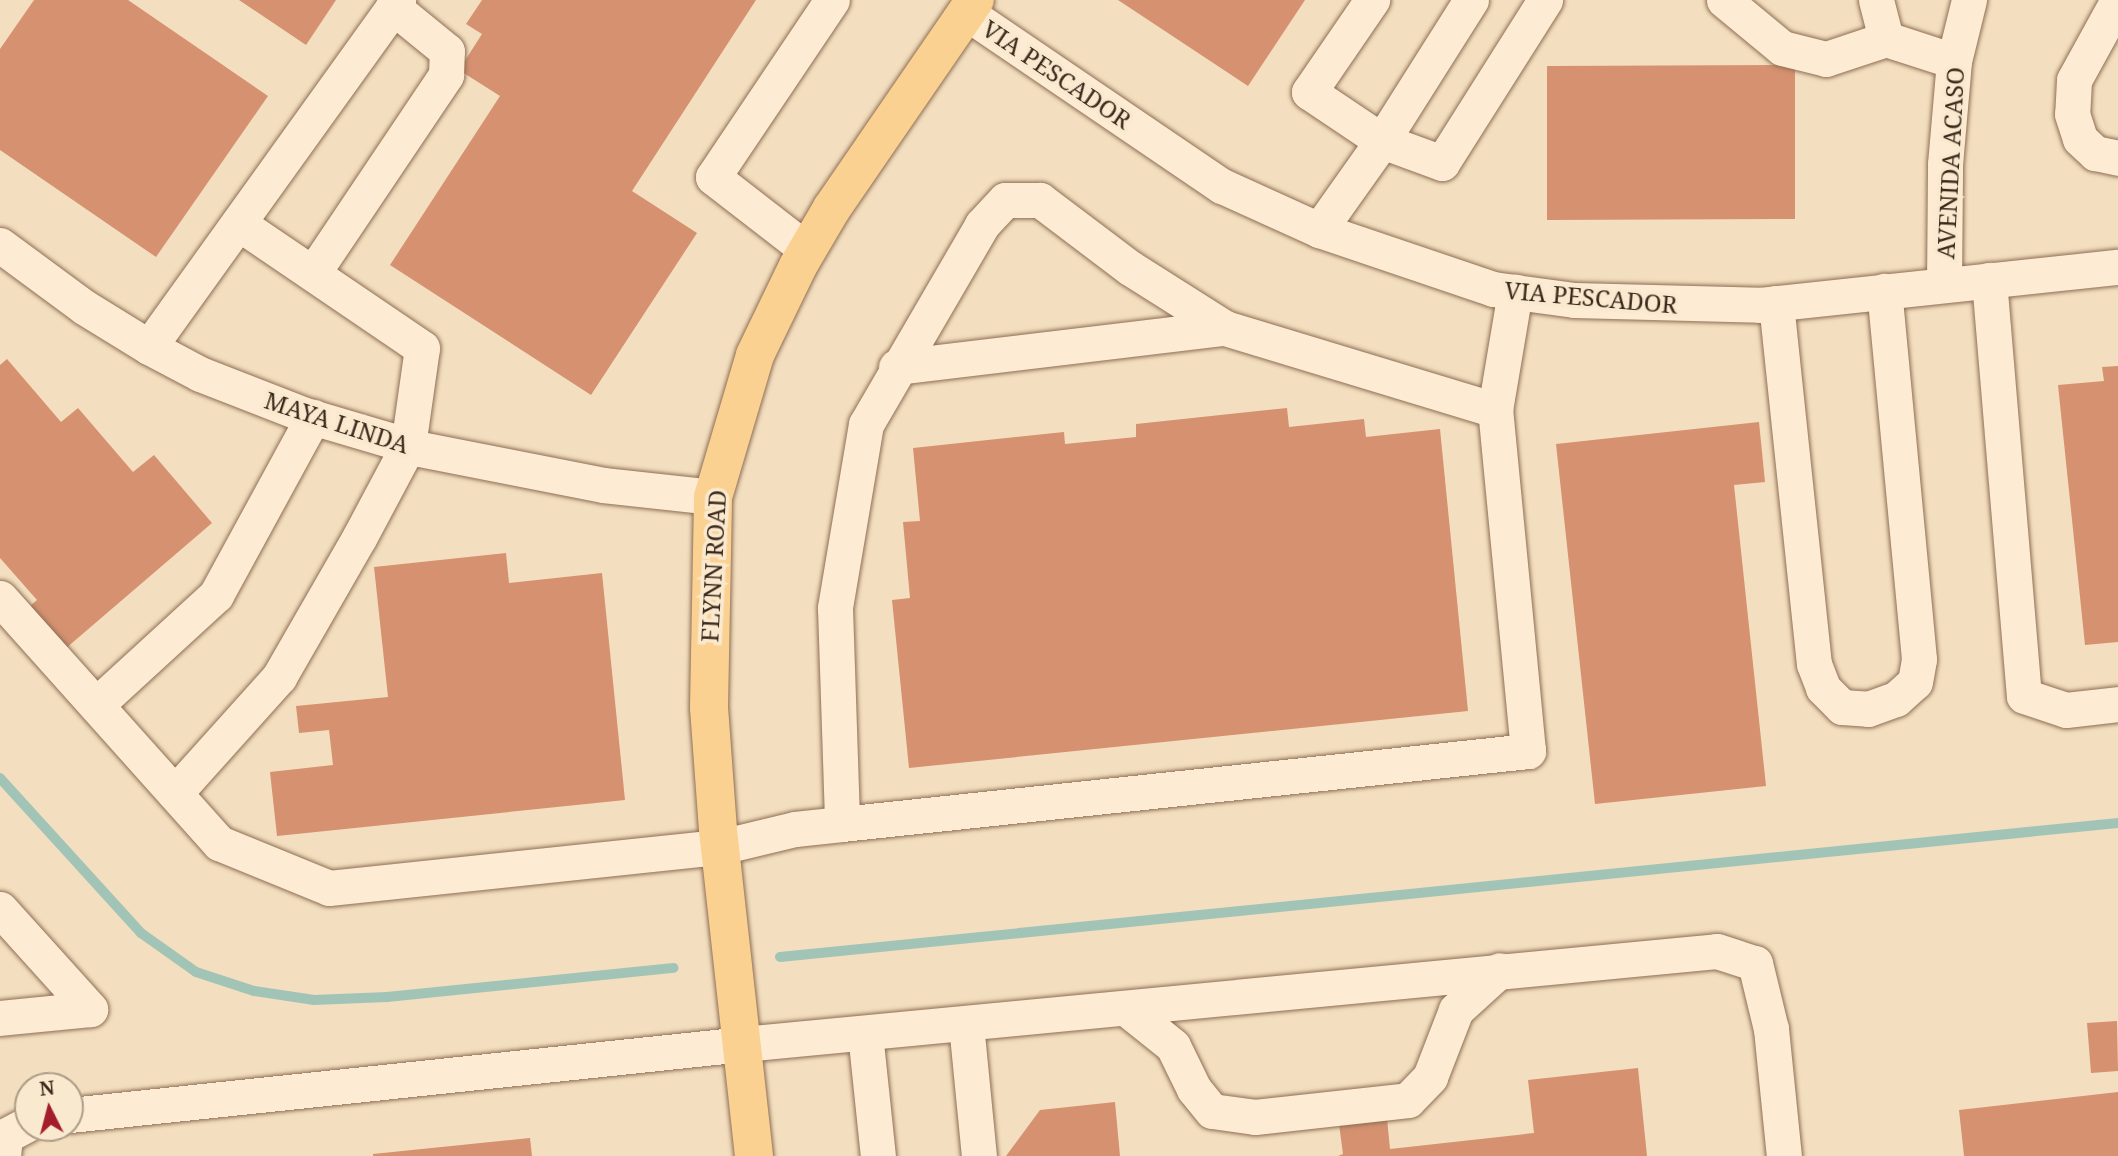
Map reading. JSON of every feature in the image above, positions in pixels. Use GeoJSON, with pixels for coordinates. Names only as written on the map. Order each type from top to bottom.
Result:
{"type":"FeatureCollection","features":[{"type":"Feature","properties":{"kind":"main road","name":"FLYNN ROAD"},"geometry":{"type":"LineString","coordinates":[[754,1156],[720,847],[709,708],[713,497],[755,355],[807,250],[971,6]]}},
{"type":"Feature","properties":{"kind":"street"},"geometry":{"type":"LineString","coordinates":[[807,250],[713,177],[832,0]]}},
{"type":"Feature","properties":{"kind":"street"},"geometry":{"type":"LineString","coordinates":[[1372,0],[1309,92],[1382,141],[1442,163],[1545,0]]}},
{"type":"Feature","properties":{"kind":"street"},"geometry":{"type":"LineString","coordinates":[[1319,230],[1382,141],[1471,0]]}},
{"type":"Feature","properties":{"kind":"street"},"geometry":{"type":"LineString","coordinates":[[1724,0],[1782,48],[1826,58],[1885,38],[1954,61]]}},
{"type":"Feature","properties":{"kind":"street"},"geometry":{"type":"LineString","coordinates":[[1876,0],[1885,38]]}},
{"type":"Feature","properties":{"kind":"street","name":"AVENIDA ACASO"},"geometry":{"type":"LineString","coordinates":[[1944,285],[1945,164],[1954,61],[1969,0]]}},
{"type":"Feature","properties":{"kind":"street"},"geometry":{"type":"LineString","coordinates":[[2118,0],[2074,80],[2072,114],[2080,139],[2095,153],[2118,158]]}},
{"type":"Feature","properties":{"kind":"street"},"geometry":{"type":"LineString","coordinates":[[149,347],[396,3],[447,51],[446,75],[313,273]]}},
{"type":"Feature","properties":{"kind":"street","name":"VIA PESCADOR"},"geometry":{"type":"LineString","coordinates":[[971,6],[1222,186],[1319,230],[1446,275],[1515,292],[1574,300],[1680,305],[1776,303],[2118,267]]}},
{"type":"Feature","properties":{"kind":"street"},"geometry":{"type":"LineString","coordinates":[[842,824],[835,608],[866,424],[896,367],[982,225],[1005,200],[1040,200],[1130,268],[1225,328],[1495,410]]}},
{"type":"Feature","properties":{"kind":"street"},"geometry":{"type":"LineString","coordinates":[[175,793],[279,677],[408,446],[422,348],[238,223]]}},
{"type":"Feature","properties":{"kind":"street","name":"MAYA LINDA"},"geometry":{"type":"LineString","coordinates":[[0,245],[84,307],[149,347],[200,374],[313,417],[408,446],[603,485],[713,497]]}},
{"type":"Feature","properties":{"kind":"street"},"geometry":{"type":"LineString","coordinates":[[1989,280],[2024,696],[2066,710],[2118,704]]}},
{"type":"Feature","properties":{"kind":"street"},"geometry":{"type":"LineString","coordinates":[[1776,303],[1814,664],[1823,688],[1842,707],[1868,709],[1895,699],[1914,682],[1919,659],[1884,291]]}},
{"type":"Feature","properties":{"kind":"street"},"geometry":{"type":"LineString","coordinates":[[0,598],[219,843],[329,888],[720,847],[794,829],[1528,751],[1495,410],[1515,292]]}},
{"type":"Feature","properties":{"kind":"street"},"geometry":{"type":"LineString","coordinates":[[896,367],[1225,328]]}},
{"type":"Feature","properties":{"kind":"street"},"geometry":{"type":"LineString","coordinates":[[96,705],[216,595],[313,417]]}},
{"type":"Feature","properties":{"kind":"street"},"geometry":{"type":"LineString","coordinates":[[0,909],[90,1009],[0,1017]]}},
{"type":"Feature","properties":{"kind":"street"},"geometry":{"type":"LineString","coordinates":[[84,1114],[743,1044],[1717,951],[1755,963],[1771,1028],[1784,1156]]}},
{"type":"Feature","properties":{"kind":"street"},"geometry":{"type":"LineString","coordinates":[[1127,1009],[1173,1046],[1194,1089],[1212,1111],[1255,1117],[1408,1100],[1430,1077],[1456,1010],[1500,970]]}},
{"type":"Feature","properties":{"kind":"street"},"geometry":{"type":"LineString","coordinates":[[966,1024],[979,1156]]}},
{"type":"Feature","properties":{"kind":"street"},"geometry":{"type":"LineString","coordinates":[[864,1033],[878,1156]]}},
{"type":"Feature","properties":{"kind":"street"},"geometry":{"type":"LineString","coordinates":[[3,1156],[5,1136],[14,1131]]}},
{"type":"Feature","properties":{"kind":"building"},"geometry":{"type":"Polygon","coordinates":[[[34,0],[128,0],[268,96],[156,257],[0,150],[0,49],[34,0]]]}},
{"type":"Feature","properties":{"kind":"building"},"geometry":{"type":"Polygon","coordinates":[[[239,0],[336,0],[306,45],[239,0]]]}},
{"type":"Feature","properties":{"kind":"building"},"geometry":{"type":"Polygon","coordinates":[[[482,0],[756,0],[632,191],[697,233],[591,395],[390,265],[500,96],[459,70],[482,34],[466,24],[482,0]]]}},
{"type":"Feature","properties":{"kind":"building"},"geometry":{"type":"Polygon","coordinates":[[[1118,0],[1305,0],[1248,86],[1118,0]]]}},
{"type":"Feature","properties":{"kind":"building"},"geometry":{"type":"Polygon","coordinates":[[[1795,65],[1795,219],[1547,220],[1547,66],[1795,65]]]}},
{"type":"Feature","properties":{"kind":"building"},"geometry":{"type":"Polygon","coordinates":[[[7,359],[61,422],[78,408],[133,472],[154,455],[212,523],[65,649],[29,607],[37,600],[0,558],[0,365],[7,359]]]}},
{"type":"Feature","properties":{"kind":"building"},"geometry":{"type":"Polygon","coordinates":[[[2118,366],[2118,642],[2085,645],[2058,385],[2104,381],[2102,367],[2118,366]]]}},
{"type":"Feature","properties":{"kind":"building"},"geometry":{"type":"Polygon","coordinates":[[[1287,408],[1289,427],[1364,419],[1366,437],[1440,429],[1468,711],[909,768],[892,600],[910,598],[903,522],[920,521],[913,448],[1064,432],[1065,444],[1136,437],[1136,424],[1287,408]]]}},
{"type":"Feature","properties":{"kind":"building"},"geometry":{"type":"Polygon","coordinates":[[[1759,422],[1765,482],[1734,485],[1766,786],[1595,804],[1556,444],[1759,422]]]}},
{"type":"Feature","properties":{"kind":"building"},"geometry":{"type":"Polygon","coordinates":[[[506,553],[509,583],[602,573],[625,800],[277,836],[270,772],[333,765],[329,730],[299,733],[296,706],[388,697],[374,567],[506,553]]]}},
{"type":"Feature","properties":{"kind":"building"},"geometry":{"type":"Polygon","coordinates":[[[2117,1021],[2118,1071],[2091,1073],[2087,1023],[2117,1021]]]}},
{"type":"Feature","properties":{"kind":"building"},"geometry":{"type":"Polygon","coordinates":[[[1638,1068],[1647,1156],[1338,1156],[1343,1154],[1339,1124],[1387,1118],[1390,1149],[1534,1133],[1528,1080],[1638,1068]]]}},
{"type":"Feature","properties":{"kind":"building"},"geometry":{"type":"Polygon","coordinates":[[[2118,1092],[2118,1156],[1964,1156],[1959,1110],[2118,1092]]]}},
{"type":"Feature","properties":{"kind":"building"},"geometry":{"type":"Polygon","coordinates":[[[1115,1102],[1120,1156],[1006,1156],[1040,1110],[1115,1102]]]}},
{"type":"Feature","properties":{"kind":"building"},"geometry":{"type":"Polygon","coordinates":[[[530,1138],[532,1156],[373,1156],[373,1154],[530,1138]]]}},
{"type":"Feature","properties":{"kind":"waterway"},"geometry":{"type":"LineString","coordinates":[[0,778],[141,933],[196,972],[254,991],[314,1000],[387,997],[674,968]]}},
{"type":"Feature","properties":{"kind":"waterway"},"geometry":{"type":"LineString","coordinates":[[780,957],[2118,823]]}}]}
